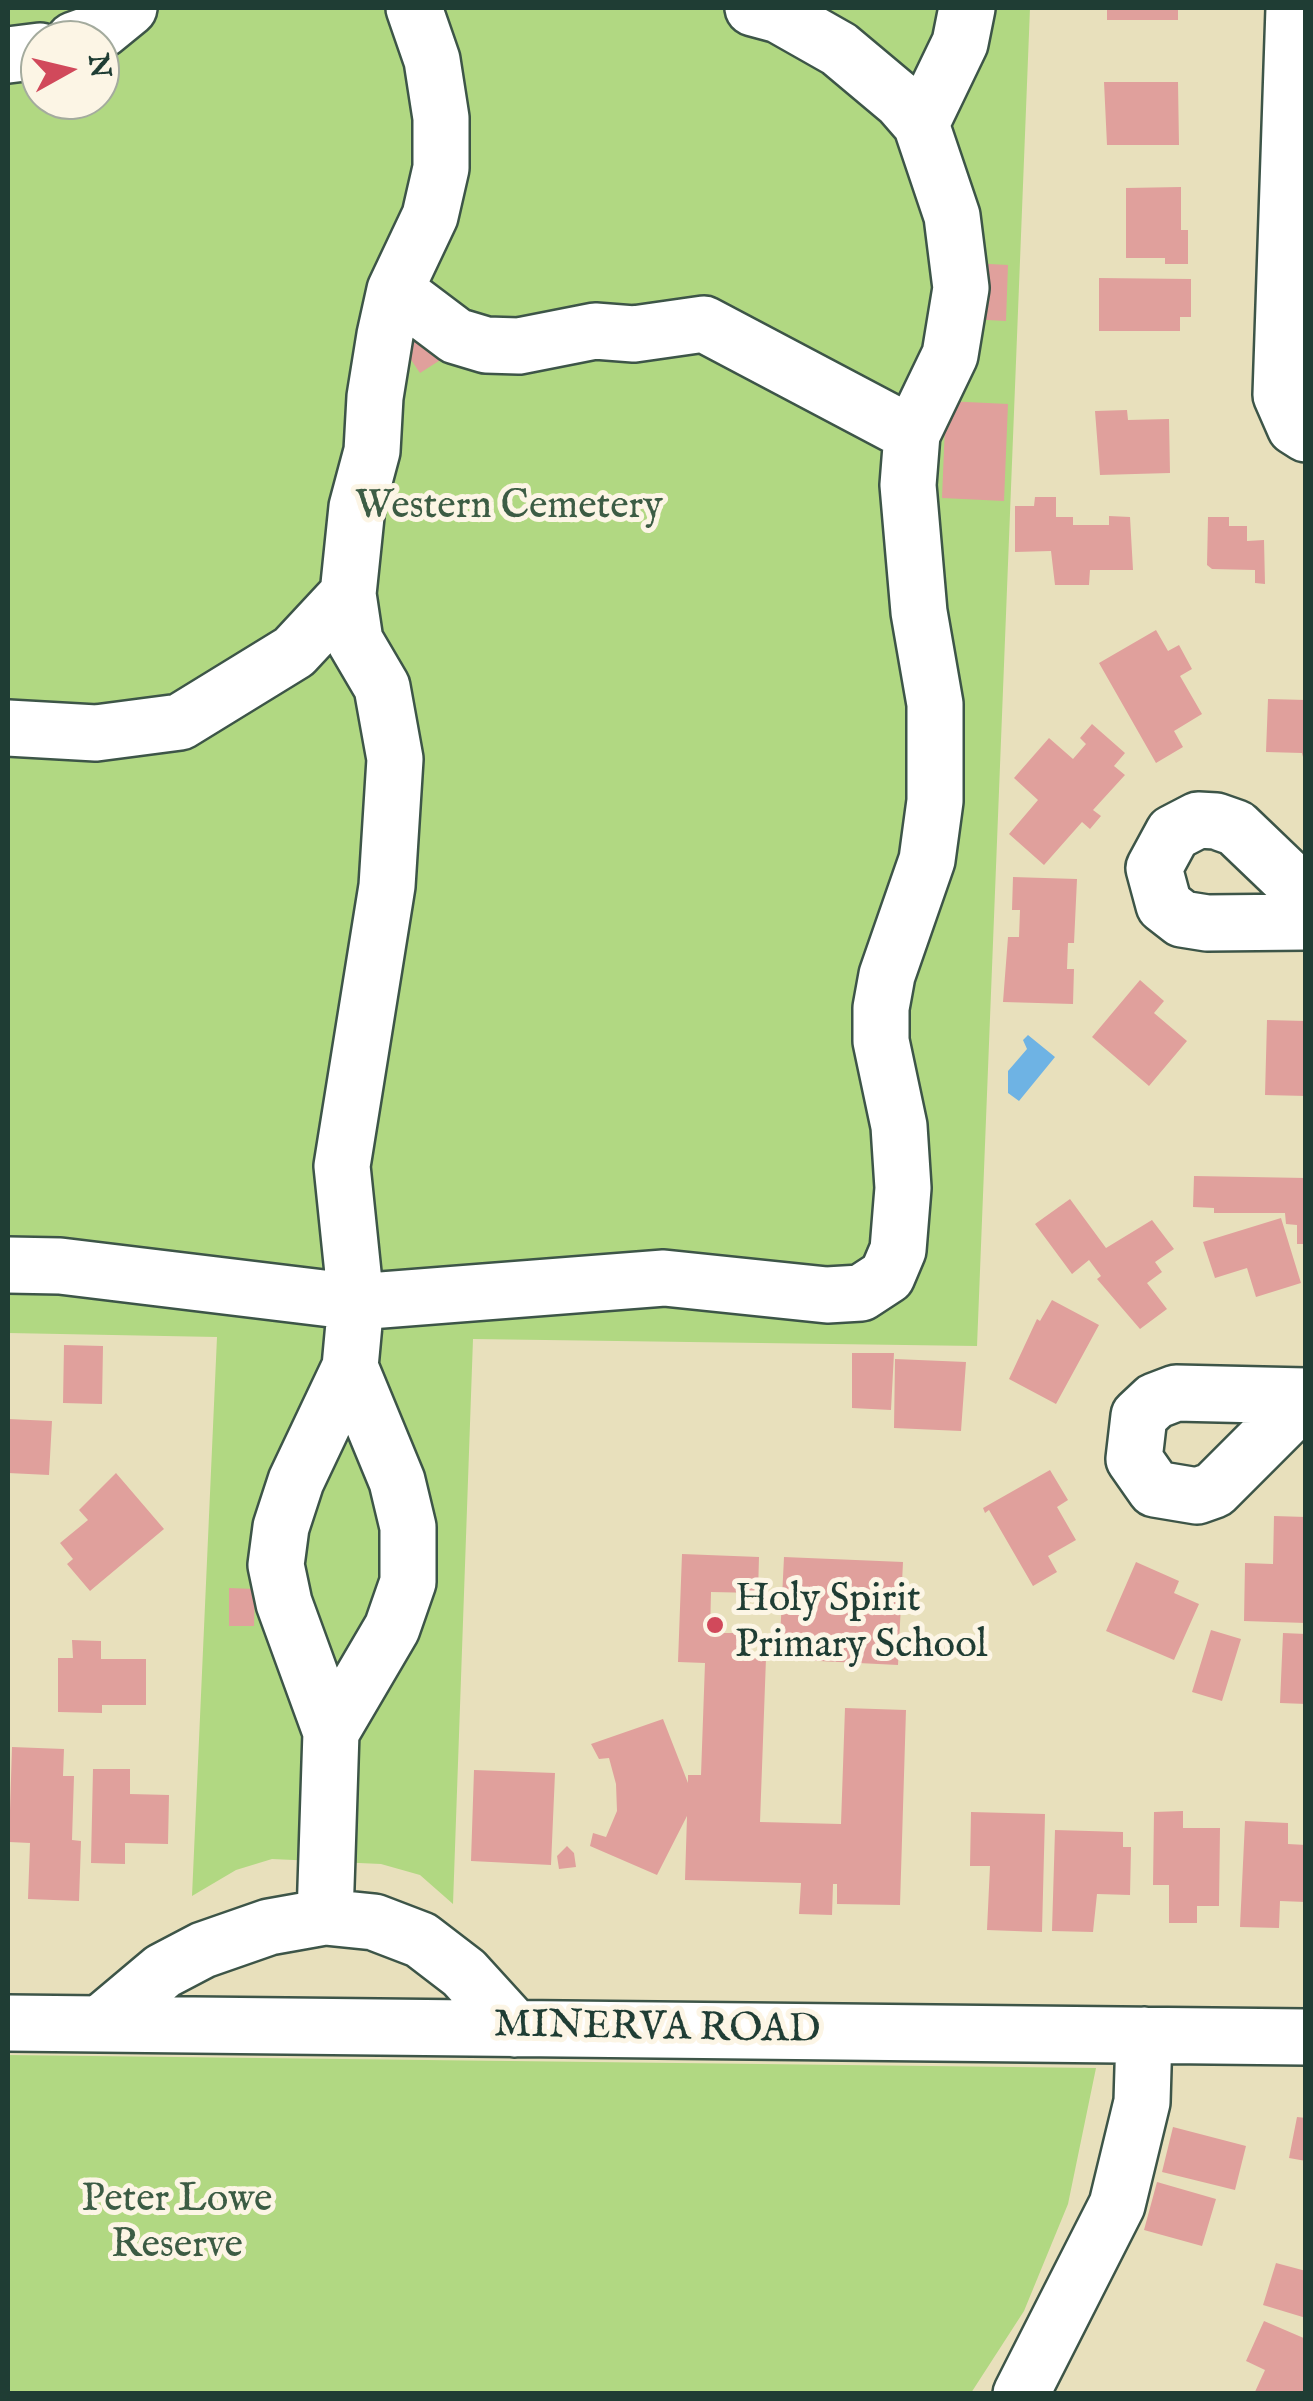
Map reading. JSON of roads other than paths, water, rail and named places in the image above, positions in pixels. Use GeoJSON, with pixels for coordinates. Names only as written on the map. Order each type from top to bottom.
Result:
{"type":"FeatureCollection","features":[{"type":"Feature","properties":{"kind":"street"},"geometry":{"type":"LineString","coordinates":[[325,1917],[331,1732],[284,1604],[276,1565],[281,1527],[296,1481],[350,1367],[356,1302],[342,1166],[386,886],[396,760],[382,687],[355,640],[348,594],[357,507],[372,451],[374,396],[395,290],[430,216],[440,168],[441,118],[432,60],[414,8]]}},
{"type":"Feature","properties":{"kind":"street"},"geometry":{"type":"LineString","coordinates":[[8,1264],[60,1266],[356,1302],[664,1278],[827,1295],[862,1293],[887,1276],[898,1250],[903,1188],[899,1126],[881,1042],[881,1008],[887,975],[927,860],[935,801],[935,704],[911,543],[912,434],[950,355],[961,288],[952,216],[921,124],[882,83],[838,49],[779,16],[753,8]]}},
{"type":"Feature","properties":{"kind":"street"},"geometry":{"type":"LineString","coordinates":[[921,124],[960,43],[967,8]]}},
{"type":"Feature","properties":{"kind":"street"},"geometry":{"type":"LineString","coordinates":[[1294,8],[1281,395],[1300,430]]}},
{"type":"Feature","properties":{"kind":"street"},"geometry":{"type":"LineString","coordinates":[[395,290],[456,336],[486,345],[519,346],[595,331],[634,334],[704,324],[912,434]]}},
{"type":"Feature","properties":{"kind":"street"},"geometry":{"type":"LineString","coordinates":[[8,728],[96,734],[180,722],[294,652],[348,594]]}},
{"type":"Feature","properties":{"kind":"street"},"geometry":{"type":"LineString","coordinates":[[1306,896],[1236,828],[1216,821],[1198,820],[1173,833],[1154,868],[1164,905],[1182,919],[1207,923],[1306,922]]}},
{"type":"Feature","properties":{"kind":"street"},"geometry":{"type":"LineString","coordinates":[[331,1732],[392,1628],[408,1582],[408,1527],[398,1481],[350,1367]]}},
{"type":"Feature","properties":{"kind":"street"},"geometry":{"type":"LineString","coordinates":[[100,2024],[163,1971],[203,1950],[269,1926],[325,1917],[374,1922],[421,1940],[464,1973],[515,2028]]}},
{"type":"Feature","properties":{"kind":"street","name":"MINERVA ROAD"},"geometry":{"type":"LineString","coordinates":[[8,2023],[1306,2037]]}},
{"type":"Feature","properties":{"kind":"street"},"geometry":{"type":"LineString","coordinates":[[1020,2394],[1117,2205],[1142,2102],[1144,2035]]}},
{"type":"Feature","properties":{"kind":"water"},"geometry":{"type":"Polygon","coordinates":[[[1028,1035],[1055,1057],[1019,1101],[1008,1093],[1008,1071],[1027,1049],[1023,1040],[1028,1035]]]}},
{"type":"Feature","properties":{"kind":"place","name":"Holy Spirit Primary School"},"geometry":{"type":"Point","coordinates":[715,1625]}},
{"type":"Feature","properties":{"kind":"park label","name":"Western Cemetery"},"geometry":{"type":"Point","coordinates":[509,509]}},
{"type":"Feature","properties":{"kind":"park label","name":"Peter Lowe Reserve"},"geometry":{"type":"Point","coordinates":[177,2225]}}]}
